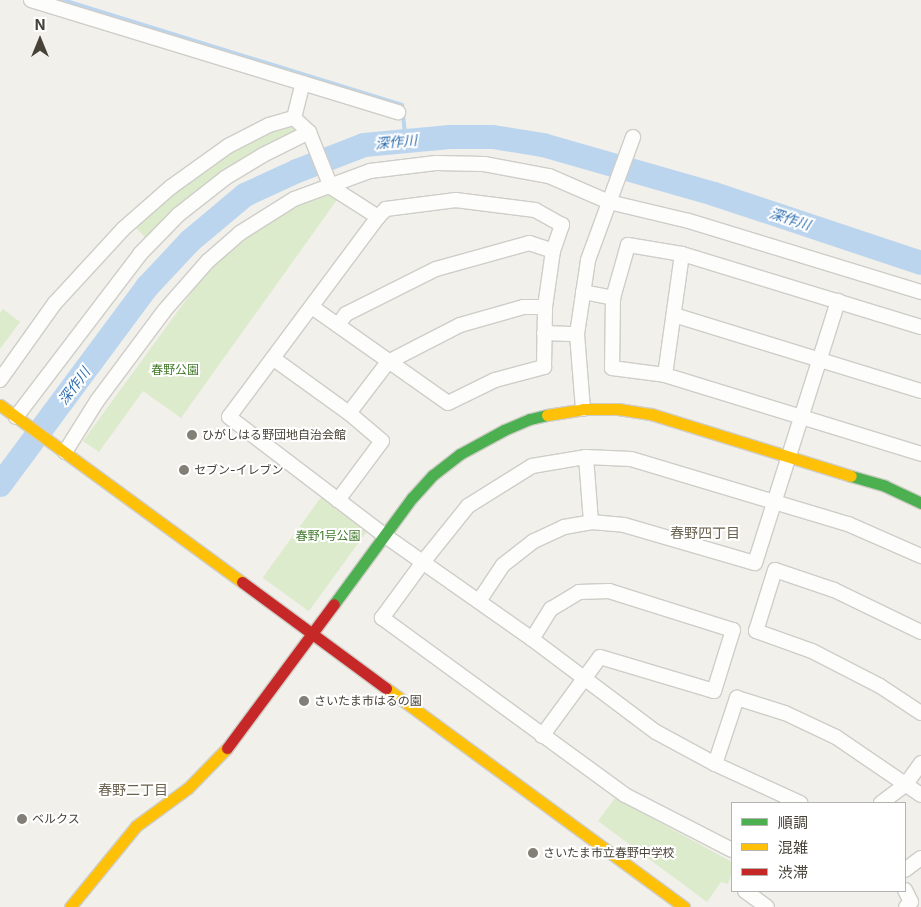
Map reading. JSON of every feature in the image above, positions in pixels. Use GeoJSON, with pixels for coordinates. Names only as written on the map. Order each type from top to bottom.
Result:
{"type":"FeatureCollection","features":[{"type":"Feature","properties":{"kind":"street"},"geometry":{"type":"LineString","coordinates":[[31,0],[398,112]]}},
{"type":"Feature","properties":{"kind":"street"},"geometry":{"type":"LineString","coordinates":[[294,118],[303,83]]}},
{"type":"Feature","properties":{"kind":"street"},"geometry":{"type":"LineString","coordinates":[[294,118],[309,132],[331,187],[378,217]]}},
{"type":"Feature","properties":{"kind":"street"},"geometry":{"type":"LineString","coordinates":[[0,380],[55,303],[123,230],[170,187],[228,146],[269,125],[294,118]]}},
{"type":"Feature","properties":{"kind":"street"},"geometry":{"type":"LineString","coordinates":[[19,418],[140,254],[178,215],[225,178],[263,154],[309,132]]}},
{"type":"Feature","properties":{"kind":"street"},"geometry":{"type":"LineString","coordinates":[[583,410],[577,334],[588,260],[633,137]]}},
{"type":"Feature","properties":{"kind":"street"},"geometry":{"type":"LineString","coordinates":[[62,450],[152,326],[208,260],[240,233],[294,199],[370,172],[436,163],[484,164],[549,176],[609,202],[689,221],[921,292]]}},
{"type":"Feature","properties":{"kind":"street"},"geometry":{"type":"LineString","coordinates":[[312,307],[448,403],[495,380],[544,366],[545,307],[553,251],[562,225],[535,210],[456,200],[386,209],[378,217],[229,417],[384,535],[532,639],[656,732],[715,764],[798,802]]}},
{"type":"Feature","properties":{"kind":"street"},"geometry":{"type":"LineString","coordinates":[[338,325],[346,314],[436,269],[529,243],[553,251]]}},
{"type":"Feature","properties":{"kind":"street"},"geometry":{"type":"LineString","coordinates":[[921,327],[682,254],[628,245],[613,298],[612,368],[665,375],[921,454]]}},
{"type":"Feature","properties":{"kind":"street"},"geometry":{"type":"LineString","coordinates":[[665,375],[682,254]]}},
{"type":"Feature","properties":{"kind":"street"},"geometry":{"type":"LineString","coordinates":[[583,292],[613,298]]}},
{"type":"Feature","properties":{"kind":"street"},"geometry":{"type":"LineString","coordinates":[[479,601],[503,565],[534,541],[564,527],[591,522],[624,525],[755,564],[838,301]]}},
{"type":"Feature","properties":{"kind":"street"},"geometry":{"type":"LineString","coordinates":[[348,413],[388,362],[460,325],[523,307],[545,307]]}},
{"type":"Feature","properties":{"kind":"street"},"geometry":{"type":"LineString","coordinates":[[674,315],[921,391]]}},
{"type":"Feature","properties":{"kind":"street"},"geometry":{"type":"LineString","coordinates":[[544,333],[577,334]]}},
{"type":"Feature","properties":{"kind":"street"},"geometry":{"type":"LineString","coordinates":[[274,359],[348,413],[382,441],[338,500]]}},
{"type":"Feature","properties":{"kind":"street"},"geometry":{"type":"LineString","coordinates":[[0,405],[684,907]]}},
{"type":"Feature","properties":{"kind":"street"},"geometry":{"type":"LineString","coordinates":[[70,907],[136,826],[188,788],[234,741],[412,498],[433,475],[460,454],[504,430],[557,412],[618,409],[651,414],[885,486],[921,503]]}},
{"type":"Feature","properties":{"kind":"street"},"geometry":{"type":"LineString","coordinates":[[586,457],[591,522]]}},
{"type":"Feature","properties":{"kind":"street"},"geometry":{"type":"LineString","coordinates":[[731,849],[625,795],[382,618],[423,562],[468,506],[532,466],[586,457],[631,459],[775,501],[848,524],[921,556]]}},
{"type":"Feature","properties":{"kind":"street"},"geometry":{"type":"LineString","coordinates":[[921,632],[834,590],[775,570],[756,631],[812,651],[880,686],[921,713]]}},
{"type":"Feature","properties":{"kind":"street"},"geometry":{"type":"LineString","coordinates":[[532,639],[551,609],[578,592],[609,591],[733,630],[714,691],[600,658],[542,736]]}},
{"type":"Feature","properties":{"kind":"street"},"geometry":{"type":"LineString","coordinates":[[715,764],[737,698],[785,713],[836,737],[921,795]]}},
{"type":"Feature","properties":{"kind":"street"},"geometry":{"type":"LineString","coordinates":[[882,802],[906,784],[921,763]]}},
{"type":"Feature","properties":{"kind":"street"},"geometry":{"type":"LineString","coordinates":[[906,869],[921,858]]}},
{"type":"Feature","properties":{"kind":"street"},"geometry":{"type":"LineString","coordinates":[[746,892],[767,907]]}},
{"type":"Feature","properties":{"kind":"street"},"geometry":{"type":"LineString","coordinates":[[906,892],[911,902],[906,907]]}},
{"type":"Feature","properties":{"kind":"green space"},"geometry":{"type":"Polygon","coordinates":[[[292,124],[301,131],[146,238],[136,228],[172,194],[237,148],[292,124]]]}},
{"type":"Feature","properties":{"kind":"green space","name":"春野公園"},"geometry":{"type":"Polygon","coordinates":[[[331,193],[339,197],[181,418],[143,391],[99,452],[83,441],[213,263],[261,226],[296,206],[331,193]]]}},
{"type":"Feature","properties":{"kind":"green space"},"geometry":{"type":"Polygon","coordinates":[[[3,309],[20,322],[0,349],[0,313],[3,309]]]}},
{"type":"Feature","properties":{"kind":"green space","name":"春野1号公園"},"geometry":{"type":"Polygon","coordinates":[[[322,496],[368,530],[309,611],[263,578],[322,496]]]}},
{"type":"Feature","properties":{"kind":"green space"},"geometry":{"type":"Polygon","coordinates":[[[615,798],[731,861],[731,875],[728,884],[721,882],[707,902],[598,821],[615,798]]]}},
{"type":"Feature","properties":{"kind":"waterway"},"geometry":{"type":"LineString","coordinates":[[63,0],[402,105],[406,142]]}},
{"type":"Feature","properties":{"kind":"waterway","name":"深作川"},"geometry":{"type":"LineString","coordinates":[[0,485],[147,287],[190,241],[245,195],[297,171],[364,145],[450,137],[493,137],[543,145],[714,194],[921,263]]}},
{"type":"Feature","properties":{"kind":"traffic: fast"},"geometry":{"type":"LineString","coordinates":[[334,604],[412,498],[433,475],[460,454],[504,430],[530,419],[547,415]]}},
{"type":"Feature","properties":{"kind":"traffic: fast"},"geometry":{"type":"LineString","coordinates":[[851,476],[885,486],[921,503]]}},
{"type":"Feature","properties":{"kind":"traffic: slow"},"geometry":{"type":"LineString","coordinates":[[0,405],[242,582]]}},
{"type":"Feature","properties":{"kind":"traffic: slow"},"geometry":{"type":"LineString","coordinates":[[547,415],[583,409],[618,409],[651,414],[851,476]]}},
{"type":"Feature","properties":{"kind":"traffic: slow"},"geometry":{"type":"LineString","coordinates":[[386,688],[684,907]]}},
{"type":"Feature","properties":{"kind":"traffic: slow"},"geometry":{"type":"LineString","coordinates":[[70,907],[136,826],[188,788],[227,748]]}},
{"type":"Feature","properties":{"kind":"traffic: jam"},"geometry":{"type":"LineString","coordinates":[[242,582],[386,688]]}},
{"type":"Feature","properties":{"kind":"traffic: jam"},"geometry":{"type":"LineString","coordinates":[[227,748],[334,604]]}},
{"type":"Feature","properties":{"kind":"place","name":"ひがしはる野団地自治会館"},"geometry":{"type":"Point","coordinates":[192,435]}},
{"type":"Feature","properties":{"kind":"place","name":"セブン-イレブン"},"geometry":{"type":"Point","coordinates":[184,470]}},
{"type":"Feature","properties":{"kind":"place","name":"さいたま市はるの園"},"geometry":{"type":"Point","coordinates":[304,701]}},
{"type":"Feature","properties":{"kind":"place","name":"ベルクス"},"geometry":{"type":"Point","coordinates":[22,819]}},
{"type":"Feature","properties":{"kind":"place","name":"さいたま市立春野中学校"},"geometry":{"type":"Point","coordinates":[533,853]}},
{"type":"Feature","properties":{"kind":"district","name":"春野四丁目"},"geometry":{"type":"Point","coordinates":[705,533]}},
{"type":"Feature","properties":{"kind":"district","name":"春野二丁目"},"geometry":{"type":"Point","coordinates":[133,790]}}]}
